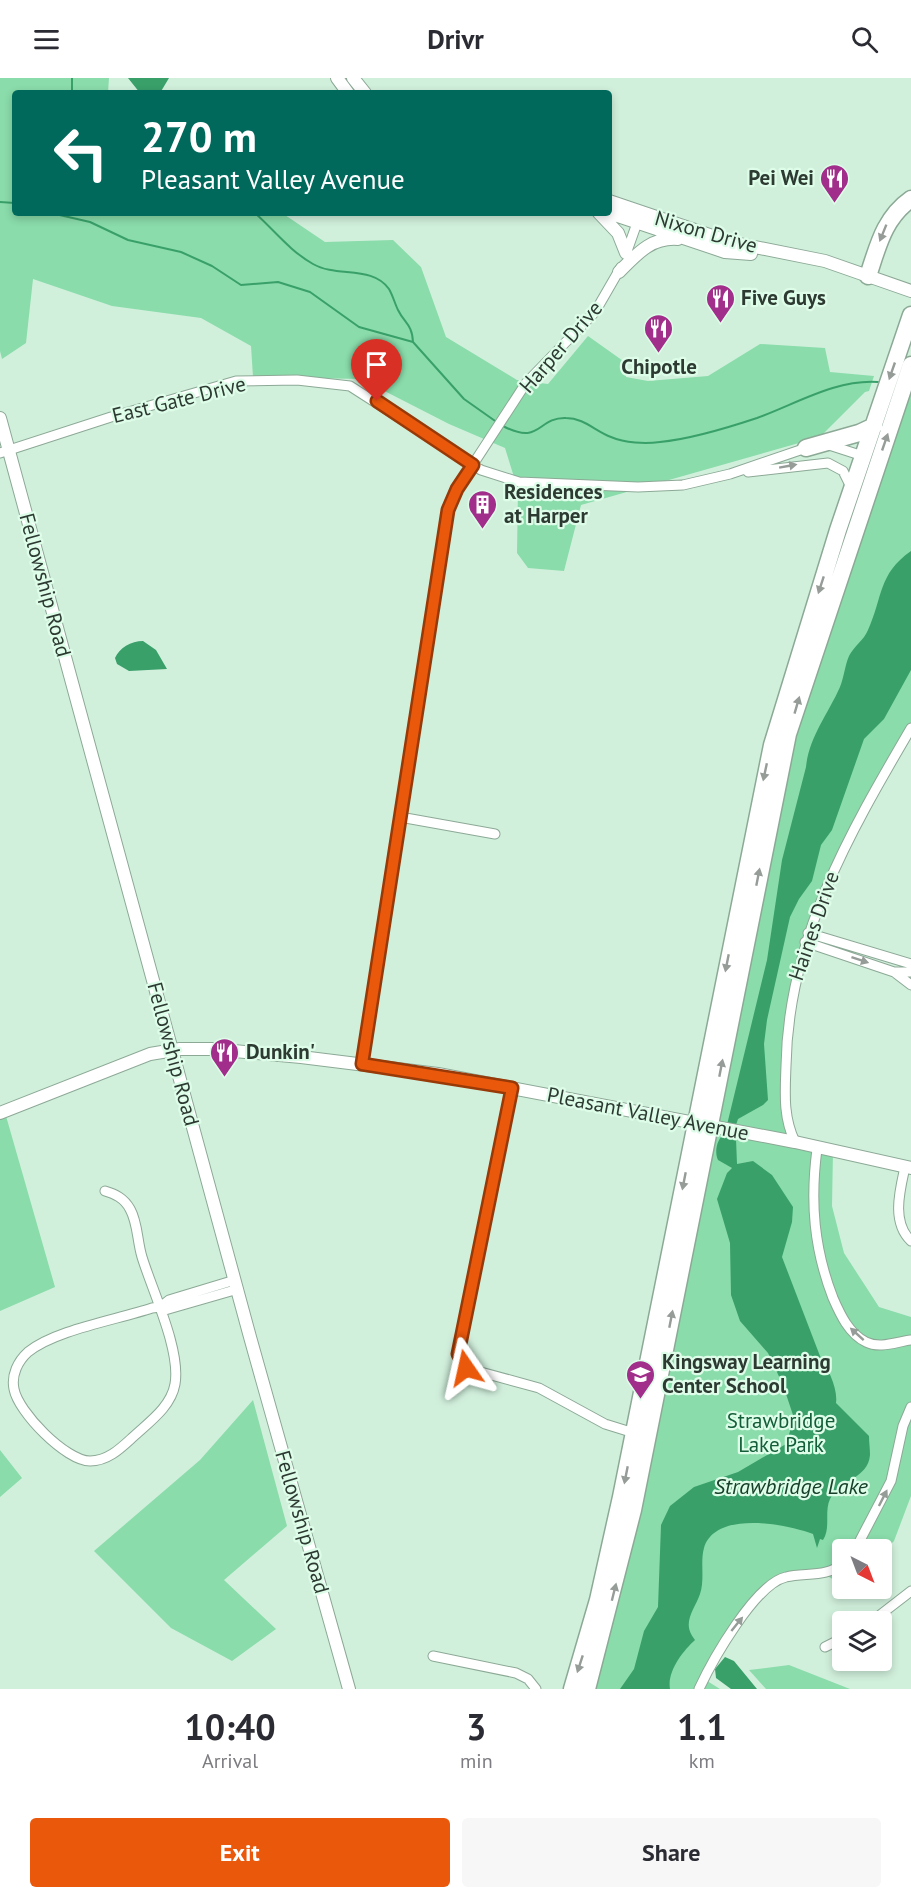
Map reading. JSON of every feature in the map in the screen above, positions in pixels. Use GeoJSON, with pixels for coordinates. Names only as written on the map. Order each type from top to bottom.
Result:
{"type":"FeatureCollection","features":[{"type":"Feature","properties":{"kind":"highway"},"geometry":{"type":"LineString","coordinates":[[868,276],[886,226],[897,210],[911,199]]}},
{"type":"Feature","properties":{"kind":"highway"},"geometry":{"type":"LineString","coordinates":[[572,1689],[610,1549],[634,1433],[709,1126],[772,744],[852,489],[911,315]]}},
{"type":"Feature","properties":{"kind":"highway"},"geometry":{"type":"LineString","coordinates":[[587,1689],[629,1528],[788,734],[911,365]]}},
{"type":"Feature","properties":{"kind":"highway"},"geometry":{"type":"LineString","coordinates":[[806,448],[860,433],[874,426]]}},
{"type":"Feature","properties":{"kind":"highway"},"geometry":{"type":"LineString","coordinates":[[859,518],[868,472],[863,456]]}},
{"type":"Feature","properties":{"kind":"street","name":"Nixon Drive"},"geometry":{"type":"LineString","coordinates":[[612,202],[692,241],[725,252],[806,256]]}},
{"type":"Feature","properties":{"kind":"street","name":"Nixon Drive"},"geometry":{"type":"LineString","coordinates":[[612,213],[641,216],[730,242],[806,256],[911,291]]}},
{"type":"Feature","properties":{"kind":"street"},"geometry":{"type":"LineString","coordinates":[[602,216],[618,233],[626,253]]}},
{"type":"Feature","properties":{"kind":"street","name":"Harper Drive"},"geometry":{"type":"LineString","coordinates":[[362,1064],[448,510],[457,489],[526,383],[595,312],[619,272],[641,216]]}},
{"type":"Feature","properties":{"kind":"street"},"geometry":{"type":"LineString","coordinates":[[619,272],[649,244],[660,240],[692,241]]}},
{"type":"Feature","properties":{"kind":"street","name":"East Gate Drive"},"geometry":{"type":"LineString","coordinates":[[4,452],[111,417],[236,381],[297,380],[350,386],[473,465],[493,475],[519,482],[627,487],[683,485],[730,474],[806,448],[834,446],[863,456]]}},
{"type":"Feature","properties":{"kind":"street","name":"Fellowship Road"},"geometry":{"type":"LineString","coordinates":[[0,418],[4,452],[349,1689]]}},
{"type":"Feature","properties":{"kind":"street","name":"East Gate Drive"},"geometry":{"type":"LineString","coordinates":[[730,474],[828,463],[843,471],[852,489]]}},
{"type":"Feature","properties":{"kind":"street","name":"Haines Drive"},"geometry":{"type":"LineString","coordinates":[[795,1142],[784,1107],[787,1032],[794,982],[807,937],[842,850],[911,728]]}},
{"type":"Feature","properties":{"kind":"street"},"geometry":{"type":"LineString","coordinates":[[400,817],[495,834]]}},
{"type":"Feature","properties":{"kind":"street"},"geometry":{"type":"LineString","coordinates":[[807,937],[911,964]]}},
{"type":"Feature","properties":{"kind":"street"},"geometry":{"type":"LineString","coordinates":[[807,937],[894,972],[911,985]]}},
{"type":"Feature","properties":{"kind":"street"},"geometry":{"type":"LineString","coordinates":[[894,972],[911,972]]}},
{"type":"Feature","properties":{"kind":"street","name":"Pleasant Valley Avenue"},"geometry":{"type":"LineString","coordinates":[[0,1113],[124,1062],[172,1049],[237,1051],[362,1064],[512,1088],[795,1142],[817,1149],[908,1167]]}},
{"type":"Feature","properties":{"kind":"street"},"geometry":{"type":"LineString","coordinates":[[512,1088],[458,1354],[466,1368],[539,1388],[605,1424],[634,1433]]}},
{"type":"Feature","properties":{"kind":"street"},"geometry":{"type":"LineString","coordinates":[[817,1149],[813,1184],[817,1247],[823,1272],[839,1311],[857,1337],[867,1343],[877,1345],[911,1340]]}},
{"type":"Feature","properties":{"kind":"street"},"geometry":{"type":"LineString","coordinates":[[908,1167],[899,1219],[901,1228],[911,1240]]}},
{"type":"Feature","properties":{"kind":"street"},"geometry":{"type":"LineString","coordinates":[[105,1191],[119,1196],[129,1208],[142,1256],[160,1307],[176,1376],[168,1401],[109,1456],[92,1461],[74,1457],[42,1429],[17,1399],[13,1382],[18,1365],[30,1351],[58,1336],[160,1307],[165,1310],[236,1284]]}},
{"type":"Feature","properties":{"kind":"street"},"geometry":{"type":"LineString","coordinates":[[861,1539],[891,1481],[903,1426],[911,1407]]}},
{"type":"Feature","properties":{"kind":"street"},"geometry":{"type":"LineString","coordinates":[[699,1689],[722,1644],[770,1585],[786,1576],[828,1572],[832,1570]]}},
{"type":"Feature","properties":{"kind":"street"},"geometry":{"type":"LineString","coordinates":[[885,1611],[911,1591]]}},
{"type":"Feature","properties":{"kind":"street"},"geometry":{"type":"LineString","coordinates":[[825,1647],[832,1644]]}},
{"type":"Feature","properties":{"kind":"street"},"geometry":{"type":"LineString","coordinates":[[433,1656],[516,1673],[528,1678],[537,1689]]}},
{"type":"Feature","properties":{"kind":"green space"},"geometry":{"type":"Polygon","coordinates":[[[0,78],[109,78],[108,90],[12,90],[12,216],[286,216],[325,242],[393,240],[421,267],[446,337],[517,380],[548,384],[588,336],[626,363],[626,377],[648,381],[708,376],[760,344],[825,348],[830,372],[874,376],[869,391],[865,392],[820,437],[581,505],[564,571],[528,568],[517,553],[518,490],[505,448],[449,424],[361,379],[253,377],[251,346],[201,318],[112,306],[33,279],[26,343],[2,359],[0,351],[0,78]]]}},
{"type":"Feature","properties":{"kind":"green space","name":"Strawbridge Lake Park"},"geometry":{"type":"Polygon","coordinates":[[[911,370],[911,729],[826,885],[789,1007],[787,1121],[794,1142],[833,1151],[832,1206],[844,1253],[879,1307],[911,1317],[911,1496],[892,1543],[892,1539],[832,1539],[832,1579],[822,1573],[786,1577],[757,1599],[704,1679],[720,1689],[587,1689],[773,803],[911,370]]]}},
{"type":"Feature","properties":{"kind":"green space"},"geometry":{"type":"Polygon","coordinates":[[[4,1109],[55,1287],[0,1311],[0,1110],[4,1109]]]}},
{"type":"Feature","properties":{"kind":"green space"},"geometry":{"type":"Polygon","coordinates":[[[253,1400],[287,1526],[224,1580],[276,1629],[232,1661],[171,1628],[94,1551],[200,1460],[253,1400]]]}},
{"type":"Feature","properties":{"kind":"green space"},"geometry":{"type":"Polygon","coordinates":[[[0,1450],[22,1478],[0,1497],[0,1450]]]}},
{"type":"Feature","properties":{"kind":"green space"},"geometry":{"type":"Polygon","coordinates":[[[789,1665],[850,1689],[766,1689],[749,1670],[789,1665]]]}},
{"type":"Feature","properties":{"kind":"water"},"geometry":{"type":"Polygon","coordinates":[[[128,78],[169,78],[162,90],[138,90],[128,78]]]}},
{"type":"Feature","properties":{"kind":"water","name":"Strawbridge Lake"},"geometry":{"type":"Polygon","coordinates":[[[911,551],[911,670],[884,719],[864,739],[832,830],[821,845],[812,881],[790,917],[767,1020],[764,1044],[768,1100],[738,1119],[733,1134],[736,1139],[737,1164],[753,1161],[772,1175],[793,1207],[792,1222],[782,1257],[820,1356],[832,1379],[836,1403],[869,1436],[868,1463],[859,1474],[840,1487],[830,1499],[825,1535],[823,1540],[820,1539],[817,1548],[813,1534],[770,1524],[736,1524],[722,1528],[711,1536],[704,1548],[700,1594],[689,1622],[691,1634],[695,1640],[673,1668],[670,1689],[620,1689],[634,1669],[644,1631],[658,1607],[661,1525],[670,1506],[694,1487],[738,1472],[786,1444],[794,1418],[783,1385],[768,1353],[740,1321],[731,1295],[730,1243],[717,1199],[727,1173],[732,1168],[718,1160],[716,1149],[720,1138],[725,1133],[767,960],[782,860],[811,746],[840,687],[849,656],[868,630],[887,577],[892,568],[911,551]]]}},
{"type":"Feature","properties":{"kind":"water"},"geometry":{"type":"Polygon","coordinates":[[[143,641],[156,650],[167,669],[129,671],[117,664],[115,658],[122,648],[134,642],[143,641]]]}},
{"type":"Feature","properties":{"kind":"water"},"geometry":{"type":"Polygon","coordinates":[[[725,1657],[734,1661],[757,1689],[731,1689],[716,1678],[715,1669],[725,1657]]]}},
{"type":"Feature","properties":{"kind":"waterway"},"geometry":{"type":"LineString","coordinates":[[72,78],[72,90]]}},
{"type":"Feature","properties":{"kind":"waterway"},"geometry":{"type":"LineString","coordinates":[[0,202],[12,203]]}},
{"type":"Feature","properties":{"kind":"waterway"},"geometry":{"type":"LineString","coordinates":[[64,216],[90,222],[128,240],[181,252],[212,266],[241,285],[278,282],[310,292],[359,327],[413,342],[464,399],[498,423]]}},
{"type":"Feature","properties":{"kind":"waterway"},"geometry":{"type":"LineString","coordinates":[[258,216],[290,247],[313,264],[322,268],[364,274],[382,282],[389,289],[398,310],[410,328],[413,342]]}},
{"type":"Feature","properties":{"kind":"waterway"},"geometry":{"type":"LineString","coordinates":[[503,426],[525,433],[532,432],[557,419],[566,418],[584,422],[622,441],[635,443],[672,441],[734,426],[832,388],[862,382],[878,382]]}},
{"type":"Feature","properties":{"kind":"place","name":"Pei Wei"},"geometry":{"type":"Point","coordinates":[835,204]}},
{"type":"Feature","properties":{"kind":"place","name":"Five Guys"},"geometry":{"type":"Point","coordinates":[720,324]}},
{"type":"Feature","properties":{"kind":"place","name":"Chipotle"},"geometry":{"type":"Point","coordinates":[659,354]}},
{"type":"Feature","properties":{"kind":"place","name":"Residences at Harper"},"geometry":{"type":"Point","coordinates":[483,530]}},
{"type":"Feature","properties":{"kind":"place","name":"Dunkin'"},"geometry":{"type":"Point","coordinates":[225,1078]}},
{"type":"Feature","properties":{"kind":"place","name":"Kingsway Learning Center School"},"geometry":{"type":"Point","coordinates":[641,1400]}},
{"type":"Feature","properties":{"kind":"route"},"geometry":{"type":"LineString","coordinates":[[377,401],[473,465],[457,489],[448,510],[362,1064],[431,1073],[512,1088],[458,1354],[466,1368]]}}]}
